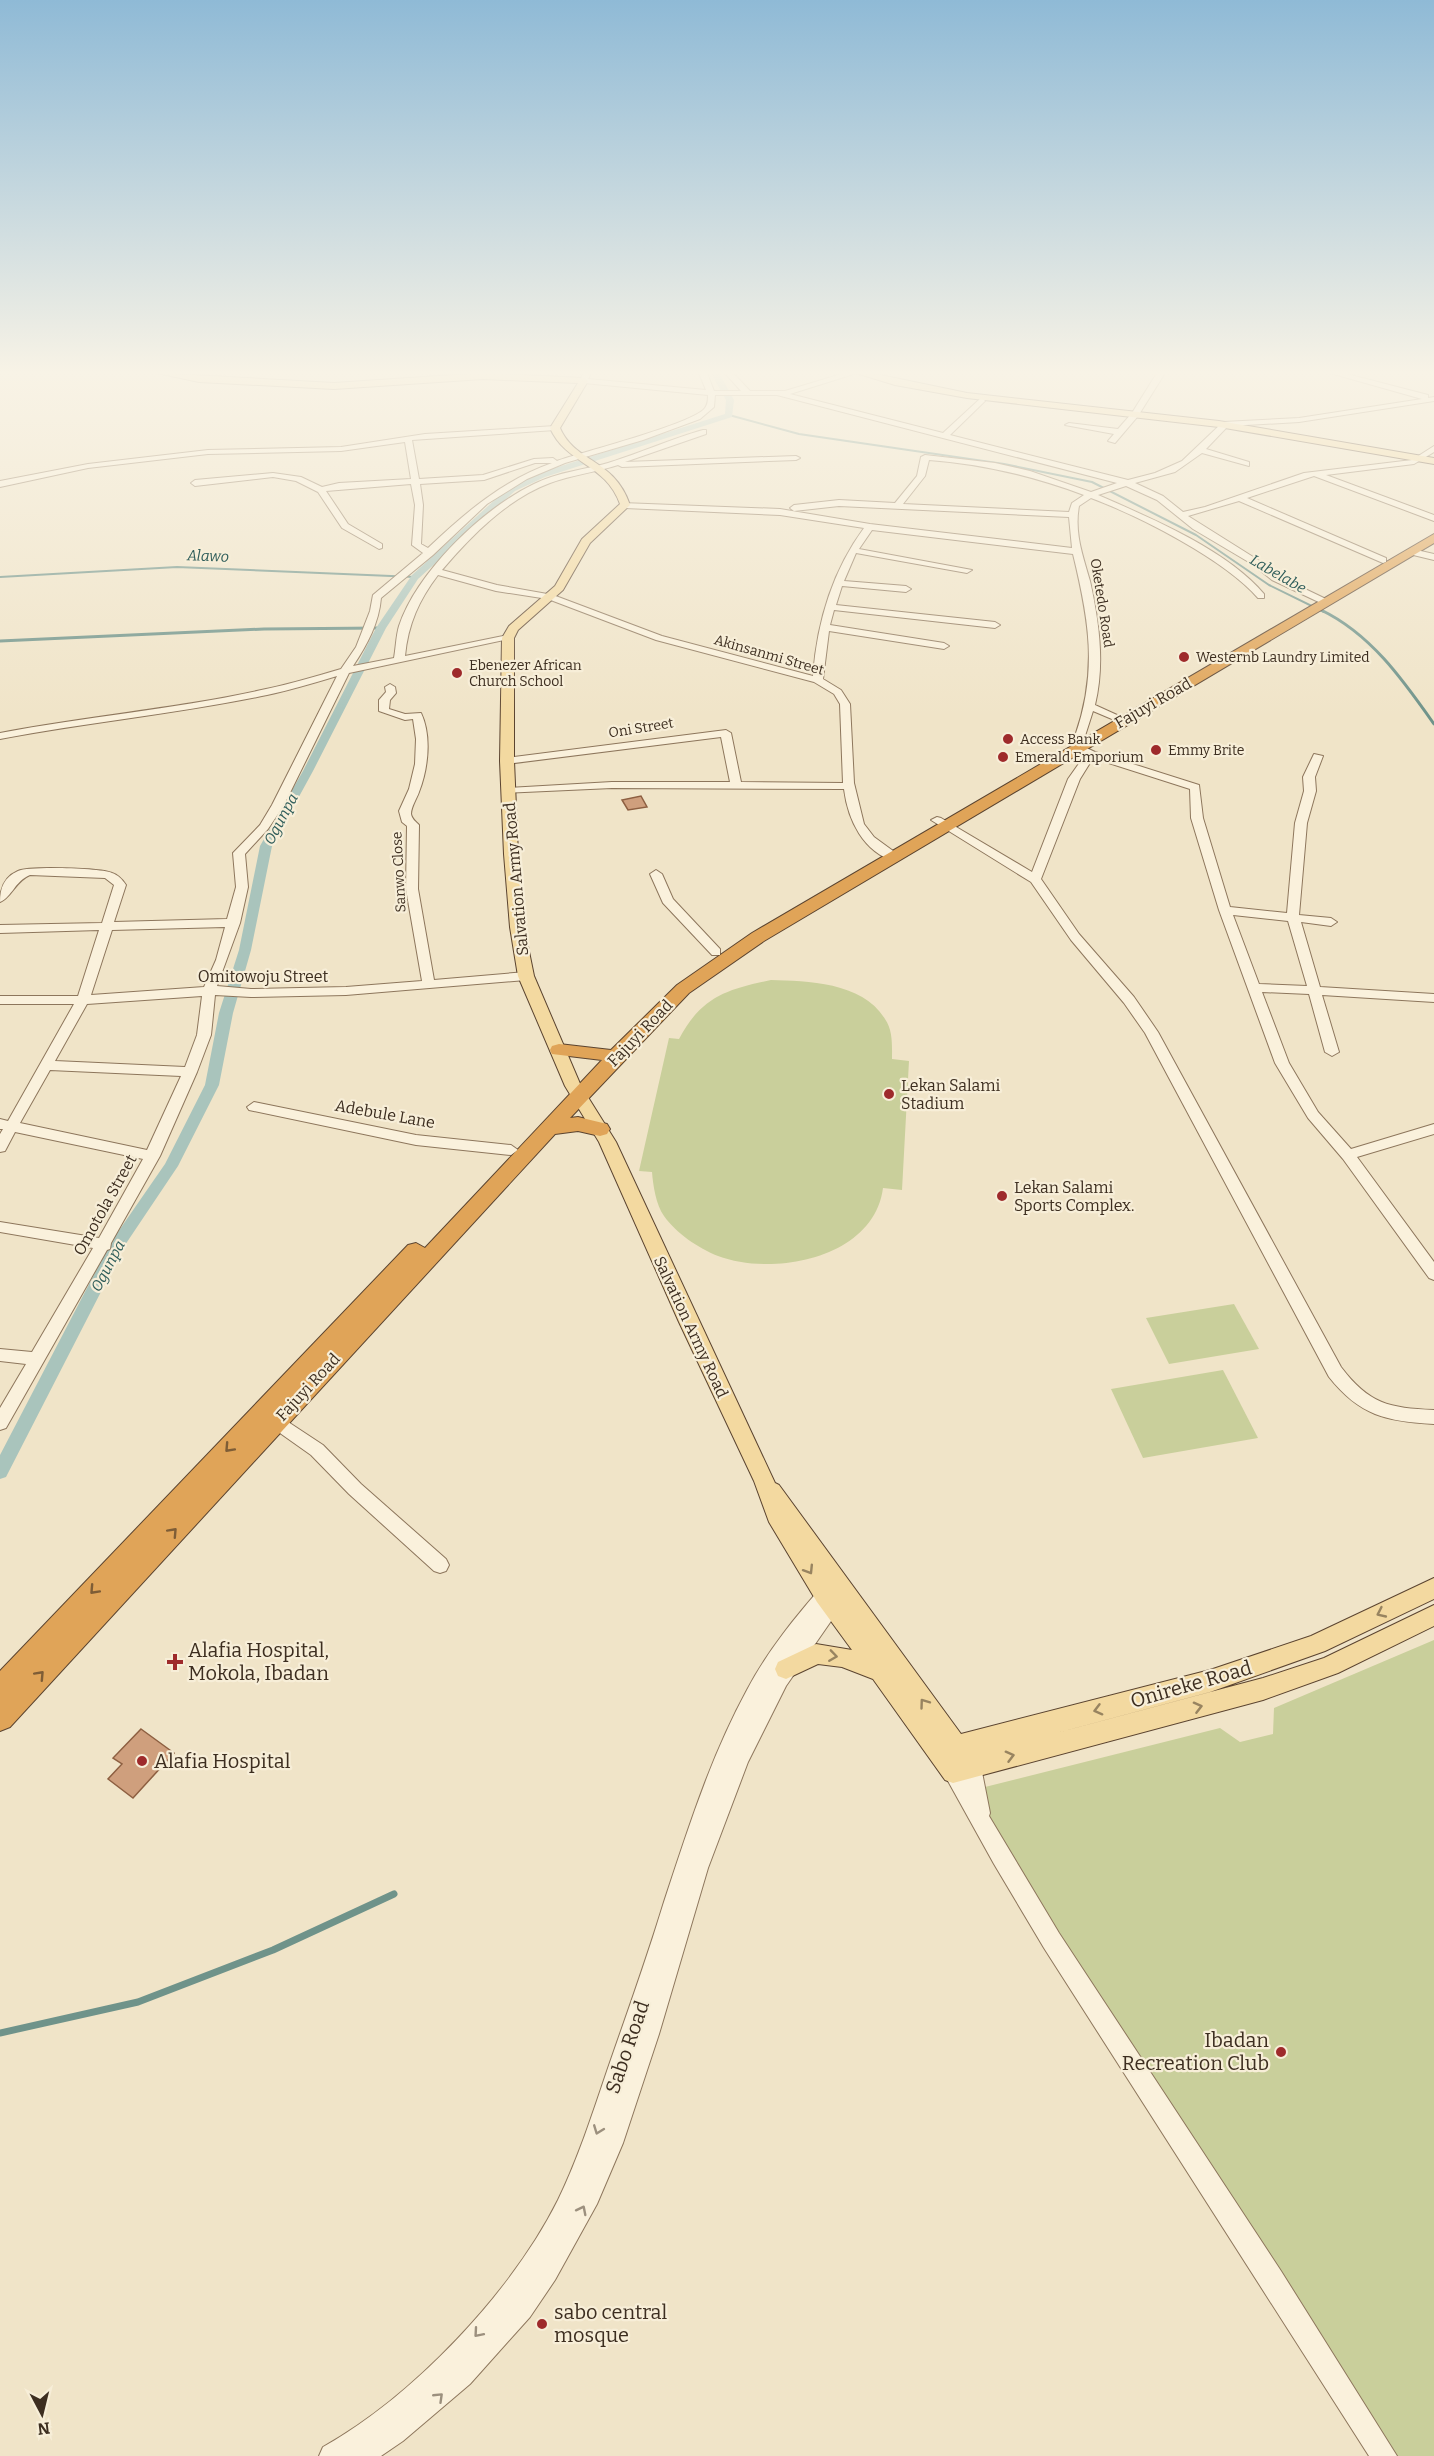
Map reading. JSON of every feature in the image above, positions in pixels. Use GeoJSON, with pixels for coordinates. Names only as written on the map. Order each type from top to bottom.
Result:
{"type":"FeatureCollection","features":[{"type":"Feature","properties":{"kind":"highway","name":"Fajuyi Road"},"geometry":{"type":"LineString","coordinates":[[1312,606],[1434,530]]}},
{"type":"Feature","properties":{"kind":"highway","name":"Fajuyi Road"},"geometry":{"type":"LineString","coordinates":[[0,1690],[511,1150],[576,1092],[683,988],[758,938],[943,823],[1083,746],[1119,718],[1434,538]]}},
{"type":"Feature","properties":{"kind":"highway","name":"Fajuyi Road"},"geometry":{"type":"LineString","coordinates":[[0,1718],[551,1128],[604,1054],[654,1000],[749,929],[891,855]]}},
{"type":"Feature","properties":{"kind":"highway"},"geometry":{"type":"LineString","coordinates":[[559,1050],[604,1054]]}},
{"type":"Feature","properties":{"kind":"highway"},"geometry":{"type":"LineString","coordinates":[[551,1128],[578,1124],[600,1129]]}},
{"type":"Feature","properties":{"kind":"main road"},"geometry":{"type":"LineString","coordinates":[[508,638],[521,621],[550,597],[567,577],[576,555],[586,541],[625,505],[618,488]]}},
{"type":"Feature","properties":{"kind":"main road","name":"Salvation Army Road"},"geometry":{"type":"LineString","coordinates":[[508,638],[508,791],[516,927],[526,976],[576,1092],[600,1129],[764,1481],[776,1516],[835,1592],[962,1769]]}},
{"type":"Feature","properties":{"kind":"main road","name":"Onireke Road"},"geometry":{"type":"LineString","coordinates":[[948,1749],[1210,1681],[1317,1644],[1434,1588]]}},
{"type":"Feature","properties":{"kind":"main road","name":"Salvation Army Road"},"geometry":{"type":"LineString","coordinates":[[835,1592],[880,1672],[948,1749]]}},
{"type":"Feature","properties":{"kind":"main road","name":"Onireke Road"},"geometry":{"type":"LineString","coordinates":[[962,1769],[1263,1689],[1330,1666],[1434,1615]]}},
{"type":"Feature","properties":{"kind":"main road"},"geometry":{"type":"LineString","coordinates":[[786,1669],[816,1654],[843,1657],[880,1672]]}},
{"type":"Feature","properties":{"kind":"street"},"geometry":{"type":"LineString","coordinates":[[316,488],[321,490],[349,488]]}},
{"type":"Feature","properties":{"kind":"street"},"geometry":{"type":"LineString","coordinates":[[416,488],[420,519],[416,545],[430,553]]}},
{"type":"Feature","properties":{"kind":"street","name":"Omotola Street"},"geometry":{"type":"LineString","coordinates":[[0,1423],[105,1245],[153,1156],[204,1035],[242,887],[239,853],[264,827],[278,805],[369,629],[376,597],[405,576],[498,492],[507,488]]}},
{"type":"Feature","properties":{"kind":"street"},"geometry":{"type":"LineString","coordinates":[[399,660],[405,624],[423,587],[435,572],[492,517],[521,494],[535,488]]}},
{"type":"Feature","properties":{"kind":"street"},"geometry":{"type":"LineString","coordinates":[[898,505],[912,488]]}},
{"type":"Feature","properties":{"kind":"street"},"geometry":{"type":"LineString","coordinates":[[1077,488],[1131,511],[1206,553],[1242,578],[1261,596]]}},
{"type":"Feature","properties":{"kind":"street"},"geometry":{"type":"LineString","coordinates":[[780,512],[830,503],[1072,514],[1075,505],[1092,493],[1105,488]]}},
{"type":"Feature","properties":{"kind":"street"},"geometry":{"type":"LineString","coordinates":[[1137,488],[1160,498],[1180,515],[1255,562],[1312,606]]}},
{"type":"Feature","properties":{"kind":"street"},"geometry":{"type":"LineString","coordinates":[[1180,515],[1208,509],[1271,488]]}},
{"type":"Feature","properties":{"kind":"street"},"geometry":{"type":"LineString","coordinates":[[1353,488],[1434,518]]}},
{"type":"Feature","properties":{"kind":"street"},"geometry":{"type":"LineString","coordinates":[[321,490],[345,526],[379,546]]}},
{"type":"Feature","properties":{"kind":"street"},"geometry":{"type":"LineString","coordinates":[[1240,498],[1383,560]]}},
{"type":"Feature","properties":{"kind":"street"},"geometry":{"type":"LineString","coordinates":[[625,505],[780,512],[827,518],[870,527],[1079,552]]}},
{"type":"Feature","properties":{"kind":"street","name":"Oketedo Road"},"geometry":{"type":"LineString","coordinates":[[1035,879],[1074,779],[1092,707],[1095,677],[1094,637],[1072,514]]}},
{"type":"Feature","properties":{"kind":"street"},"geometry":{"type":"LineString","coordinates":[[818,680],[824,627],[852,550],[870,527]]}},
{"type":"Feature","properties":{"kind":"street"},"geometry":{"type":"LineString","coordinates":[[852,550],[967,570]]}},
{"type":"Feature","properties":{"kind":"street"},"geometry":{"type":"LineString","coordinates":[[1412,552],[1434,557]]}},
{"type":"Feature","properties":{"kind":"street","name":"Akinsanmi Street"},"geometry":{"type":"LineString","coordinates":[[435,572],[496,588],[550,597],[659,638],[818,680],[842,695],[850,786],[857,822],[873,843],[891,855]]}},
{"type":"Feature","properties":{"kind":"street"},"geometry":{"type":"LineString","coordinates":[[840,583],[906,589]]}},
{"type":"Feature","properties":{"kind":"street"},"geometry":{"type":"LineString","coordinates":[[831,607],[995,625]]}},
{"type":"Feature","properties":{"kind":"street"},"geometry":{"type":"LineString","coordinates":[[824,627],[944,646]]}},
{"type":"Feature","properties":{"kind":"street"},"geometry":{"type":"LineString","coordinates":[[0,736],[56,725],[257,694],[349,670],[508,638]]}},
{"type":"Feature","properties":{"kind":"street","name":"Sanwo Close"},"geometry":{"type":"LineString","coordinates":[[390,687],[391,693],[385,698],[384,711],[405,717],[417,715],[420,726],[416,793],[405,811],[408,822],[413,825],[412,889],[429,985]]}},
{"type":"Feature","properties":{"kind":"street"},"geometry":{"type":"LineString","coordinates":[[1092,707],[1119,718]]}},
{"type":"Feature","properties":{"kind":"street","name":"Oni Street"},"geometry":{"type":"LineString","coordinates":[[507,761],[726,733],[736,785]]}},
{"type":"Feature","properties":{"kind":"street"},"geometry":{"type":"LineString","coordinates":[[1083,746],[1195,788],[1197,818],[1225,910],[1282,1063],[1301,1097],[1348,1155],[1434,1274]]}},
{"type":"Feature","properties":{"kind":"street"},"geometry":{"type":"LineString","coordinates":[[1318,756],[1309,777],[1310,791],[1301,823],[1293,917],[1332,1052]]}},
{"type":"Feature","properties":{"kind":"street"},"geometry":{"type":"LineString","coordinates":[[508,791],[612,785],[850,786]]}},
{"type":"Feature","properties":{"kind":"street"},"geometry":{"type":"LineString","coordinates":[[943,823],[1035,879],[1075,937],[1129,1000],[1150,1032],[1335,1372],[1350,1392],[1373,1409],[1403,1416],[1434,1417]]}},
{"type":"Feature","properties":{"kind":"street"},"geometry":{"type":"LineString","coordinates":[[0,898],[19,873],[53,871],[107,875],[120,885],[83,1000],[47,1065],[5,1126],[0,1147]]}},
{"type":"Feature","properties":{"kind":"street"},"geometry":{"type":"LineString","coordinates":[[656,874],[667,900],[716,952]]}},
{"type":"Feature","properties":{"kind":"street"},"geometry":{"type":"LineString","coordinates":[[1225,910],[1331,922]]}},
{"type":"Feature","properties":{"kind":"street"},"geometry":{"type":"LineString","coordinates":[[0,929],[234,923]]}},
{"type":"Feature","properties":{"kind":"street","name":"Omitowoju Street"},"geometry":{"type":"LineString","coordinates":[[0,1000],[83,1000],[216,991],[251,993],[346,991],[526,976]]}},
{"type":"Feature","properties":{"kind":"street"},"geometry":{"type":"LineString","coordinates":[[1253,988],[1383,993],[1434,998]]}},
{"type":"Feature","properties":{"kind":"street"},"geometry":{"type":"LineString","coordinates":[[47,1065],[190,1072]]}},
{"type":"Feature","properties":{"kind":"street","name":"Adebule Lane"},"geometry":{"type":"LineString","coordinates":[[254,1107],[416,1140],[511,1150]]}},
{"type":"Feature","properties":{"kind":"street"},"geometry":{"type":"LineString","coordinates":[[5,1126],[153,1156]]}},
{"type":"Feature","properties":{"kind":"street"},"geometry":{"type":"LineString","coordinates":[[1348,1155],[1434,1129]]}},
{"type":"Feature","properties":{"kind":"street"},"geometry":{"type":"LineString","coordinates":[[0,1227],[105,1245]]}},
{"type":"Feature","properties":{"kind":"street"},"geometry":{"type":"LineString","coordinates":[[0,1355],[37,1359]]}},
{"type":"Feature","properties":{"kind":"street"},"geometry":{"type":"LineString","coordinates":[[276,1422],[317,1450],[356,1489],[440,1565]]}},
{"type":"Feature","properties":{"kind":"street","name":"Sabo Road"},"geometry":{"type":"LineString","coordinates":[[358,2456],[434,2402],[498,2336],[558,2256],[590,2196],[621,2116],[717,1808],[750,1732],[786,1669],[835,1592]]}},
{"type":"Feature","properties":{"kind":"street","name":"Sabo Road"},"geometry":{"type":"LineString","coordinates":[[332,2456],[411,2400],[464,2350],[514,2291],[555,2229],[582,2170],[608,2102],[707,1800],[728,1746],[783,1646],[835,1592]]}},
{"type":"Feature","properties":{"kind":"street"},"geometry":{"type":"LineString","coordinates":[[962,1769],[983,1828],[1041,1924],[1241,2229],[1384,2456]]}},
{"type":"Feature","properties":{"kind":"green space"},"geometry":{"type":"Polygon","coordinates":[[[771,980],[817,983],[863,997],[888,1023],[892,1038],[892,1059],[909,1061],[902,1190],[883,1188],[876,1212],[861,1231],[842,1246],[818,1256],[792,1262],[766,1264],[741,1262],[718,1256],[688,1239],[669,1222],[661,1211],[655,1195],[652,1172],[639,1171],[669,1038],[679,1039],[696,1013],[717,997],[741,987],[771,980]]]}},
{"type":"Feature","properties":{"kind":"green space"},"geometry":{"type":"Polygon","coordinates":[[[1234,1304],[1259,1349],[1169,1364],[1146,1318],[1234,1304]]]}},
{"type":"Feature","properties":{"kind":"green space"},"geometry":{"type":"Polygon","coordinates":[[[1223,1370],[1258,1438],[1143,1458],[1111,1389],[1223,1370]]]}},
{"type":"Feature","properties":{"kind":"green space","name":"Ibadan Recreation Club"},"geometry":{"type":"Polygon","coordinates":[[[1434,1640],[1434,2456],[1397,2456],[1298,2298],[1231,2211],[994,1853],[981,1788],[1220,1728],[1240,1742],[1273,1734],[1274,1708],[1434,1640]]]}},
{"type":"Feature","properties":{"kind":"building"},"geometry":{"type":"Polygon","coordinates":[[[641,796],[647,807],[628,810],[622,800],[641,796]]]}},
{"type":"Feature","properties":{"kind":"building","name":"Alafia Hospital"},"geometry":{"type":"Polygon","coordinates":[[[141,1729],[174,1753],[133,1798],[108,1779],[122,1764],[113,1758],[141,1729]]]}},
{"type":"Feature","properties":{"kind":"waterway","name":"Ogunpa"},"geometry":{"type":"LineString","coordinates":[[0,1472],[119,1242],[171,1166],[212,1085],[226,1013],[245,950],[266,846],[308,771],[381,628],[415,577],[515,488]]}},
{"type":"Feature","properties":{"kind":"waterway","name":"Labelabe"},"geometry":{"type":"LineString","coordinates":[[1103,488],[1196,535],[1269,585],[1324,612]]}},
{"type":"Feature","properties":{"kind":"waterway","name":"Alawo"},"geometry":{"type":"LineString","coordinates":[[0,577],[177,567],[415,577]]}},
{"type":"Feature","properties":{"kind":"waterway","name":"Labelabe"},"geometry":{"type":"LineString","coordinates":[[1321,610],[1339,620],[1371,645],[1398,675],[1434,724]]}},
{"type":"Feature","properties":{"kind":"waterway"},"geometry":{"type":"LineString","coordinates":[[0,641],[264,629],[381,628]]}},
{"type":"Feature","properties":{"kind":"waterway"},"geometry":{"type":"LineString","coordinates":[[0,2033],[138,2002],[273,1950],[394,1894]]}},
{"type":"Feature","properties":{"kind":"place","name":"Westernb Laundry Limited"},"geometry":{"type":"Point","coordinates":[1184,657]}},
{"type":"Feature","properties":{"kind":"place","name":"Ebenezer African Church School"},"geometry":{"type":"Point","coordinates":[457,673]}},
{"type":"Feature","properties":{"kind":"place","name":"Access Bank"},"geometry":{"type":"Point","coordinates":[1008,739]}},
{"type":"Feature","properties":{"kind":"place","name":"Emmy Brite"},"geometry":{"type":"Point","coordinates":[1156,750]}},
{"type":"Feature","properties":{"kind":"place","name":"Emerald Emporium"},"geometry":{"type":"Point","coordinates":[1003,757]}},
{"type":"Feature","properties":{"kind":"place","name":"Lekan Salami Stadium"},"geometry":{"type":"Point","coordinates":[889,1094]}},
{"type":"Feature","properties":{"kind":"place","name":"Lekan Salami Sports Complex."},"geometry":{"type":"Point","coordinates":[1002,1196]}},
{"type":"Feature","properties":{"kind":"place","name":"Alafia Hospital, Mokola, Ibadan"},"geometry":{"type":"Point","coordinates":[175,1662]}},
{"type":"Feature","properties":{"kind":"place","name":"Alafia Hospital"},"geometry":{"type":"Point","coordinates":[142,1761]}},
{"type":"Feature","properties":{"kind":"place","name":"Ibadan Recreation Club"},"geometry":{"type":"Point","coordinates":[1281,2052]}},
{"type":"Feature","properties":{"kind":"place","name":"sabo central mosque"},"geometry":{"type":"Point","coordinates":[542,2324]}}]}
